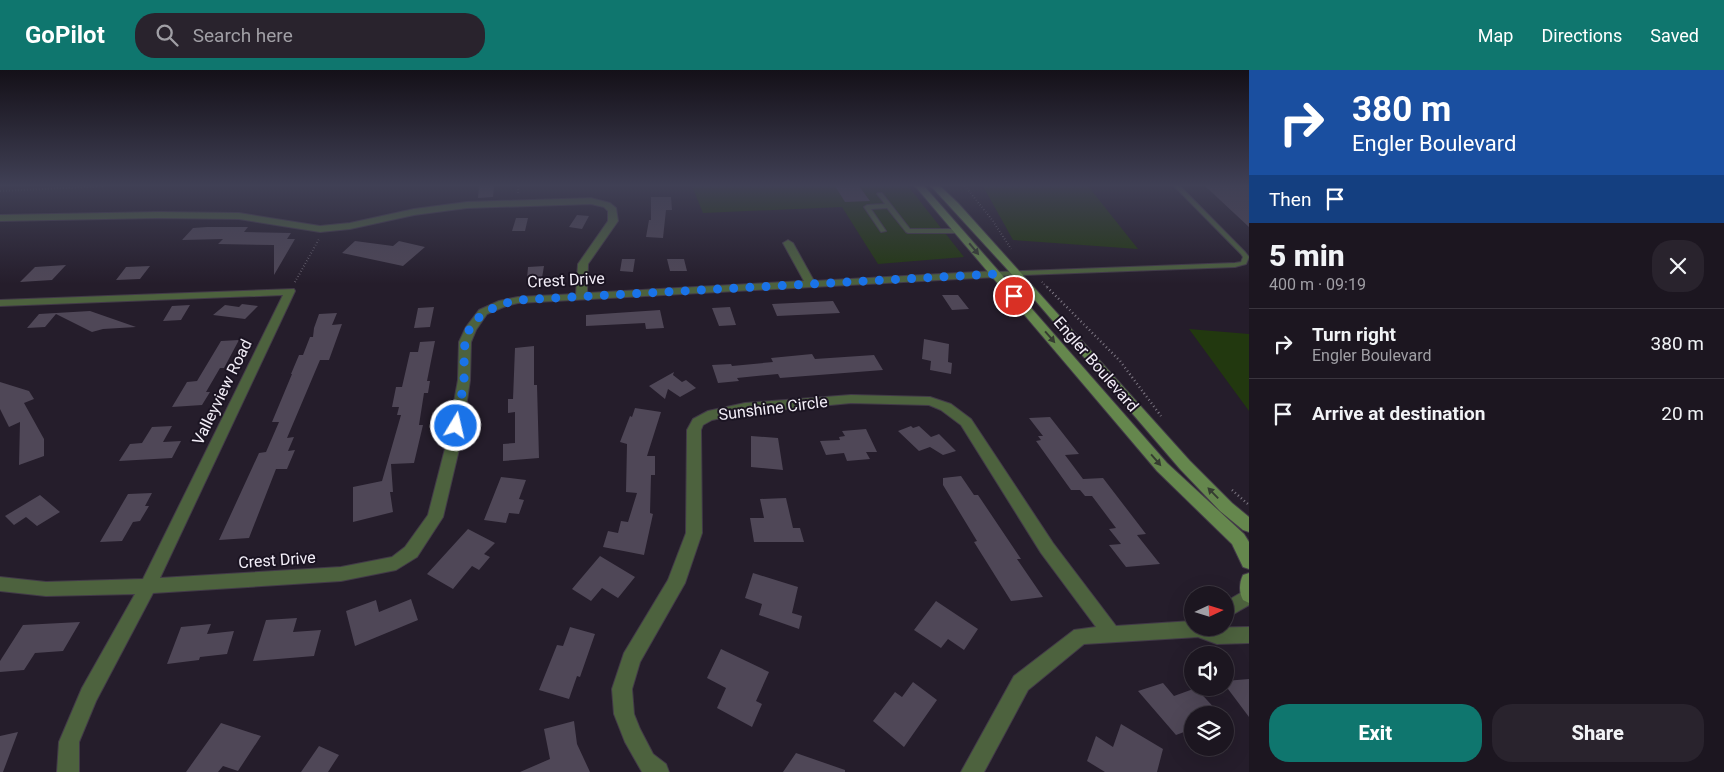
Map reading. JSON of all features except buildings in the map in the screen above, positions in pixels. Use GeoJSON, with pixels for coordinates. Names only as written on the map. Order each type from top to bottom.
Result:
{"type":"FeatureCollection","features":[{"type":"Feature","properties":{"kind":"main road","name":"Engler Boulevard"},"geometry":{"type":"LineString","coordinates":[[949,219],[1162,466],[1238,539],[1246,550],[1249,562]]}},
{"type":"Feature","properties":{"kind":"main road","name":"Engler Boulevard"},"geometry":{"type":"LineString","coordinates":[[967,219],[1185,465],[1226,507],[1249,526]]}},
{"type":"Feature","properties":{"kind":"main road"},"geometry":{"type":"LineString","coordinates":[[1249,580],[1249,595]]}},
{"type":"Feature","properties":{"kind":"street"},"geometry":{"type":"LineString","coordinates":[[254,219],[292,226],[324,229],[383,219]]}},
{"type":"Feature","properties":{"kind":"street"},"geometry":{"type":"LineString","coordinates":[[581,296],[583,264],[614,219]]}},
{"type":"Feature","properties":{"kind":"street"},"geometry":{"type":"LineString","coordinates":[[788,243],[810,283]]}},
{"type":"Feature","properties":{"kind":"street","name":"Crest Drive"},"geometry":{"type":"LineString","coordinates":[[0,584],[46,589],[148,586],[341,574],[396,563],[411,552],[435,516],[454,441],[464,380],[465,342],[470,330],[483,312],[503,303],[518,300],[581,296],[995,274]]}},
{"type":"Feature","properties":{"kind":"street"},"geometry":{"type":"LineString","coordinates":[[0,303],[290,291]]}},
{"type":"Feature","properties":{"kind":"street","name":"Valleyview Road"},"geometry":{"type":"LineString","coordinates":[[68,772],[69,742],[89,695],[148,586],[290,291]]}},
{"type":"Feature","properties":{"kind":"street","name":"Sunshine Circle"},"geometry":{"type":"LineString","coordinates":[[658,772],[646,761],[632,735],[624,714],[622,689],[631,659],[676,583],[694,533],[694,430],[698,422],[717,413],[746,408],[851,399],[930,401],[946,407],[966,422],[1047,548],[1110,633]]}},
{"type":"Feature","properties":{"kind":"street"},"geometry":{"type":"LineString","coordinates":[[1234,605],[1249,595]]}},
{"type":"Feature","properties":{"kind":"street"},"geometry":{"type":"LineString","coordinates":[[972,772],[1021,682],[1080,636],[1184,629]]}},
{"type":"Feature","properties":{"kind":"street"},"geometry":{"type":"LineString","coordinates":[[1234,635],[1249,634]]}},
{"type":"Feature","properties":{"kind":"lane"},"geometry":{"type":"LineString","coordinates":[[875,219],[883,231]]}},
{"type":"Feature","properties":{"kind":"lane"},"geometry":{"type":"LineString","coordinates":[[898,219],[908,231],[960,231]]}},
{"type":"Feature","properties":{"kind":"lane"},"geometry":{"type":"LineString","coordinates":[[995,274],[1235,265],[1244,263],[1246,255],[1210,219]]}},
{"type":"Feature","properties":{"kind":"path"},"geometry":{"type":"LineString","coordinates":[[990,219],[1012,251]]}},
{"type":"Feature","properties":{"kind":"path"},"geometry":{"type":"LineString","coordinates":[[290,291],[324,229]]}},
{"type":"Feature","properties":{"kind":"path"},"geometry":{"type":"LineString","coordinates":[[1031,272],[1120,361],[1163,418]]}},
{"type":"Feature","properties":{"kind":"path"},"geometry":{"type":"LineString","coordinates":[[1228,487],[1249,505]]}},
{"type":"Feature","properties":{"kind":"green space"},"geometry":{"type":"Polygon","coordinates":[[[849,219],[934,219],[964,257],[878,264],[849,219]]]}},
{"type":"Feature","properties":{"kind":"green space"},"geometry":{"type":"Polygon","coordinates":[[[1001,219],[1114,219],[1138,249],[1013,240],[1001,219]]]}},
{"type":"Feature","properties":{"kind":"green space"},"geometry":{"type":"Polygon","coordinates":[[[1189,329],[1249,334],[1249,411],[1189,329]]]}},
{"type":"Feature","properties":{"kind":"route"},"geometry":{"type":"LineString","coordinates":[[456,426],[464,380],[465,342],[470,330],[483,312],[503,303],[518,300],[995,274],[1014,296]]}}]}
